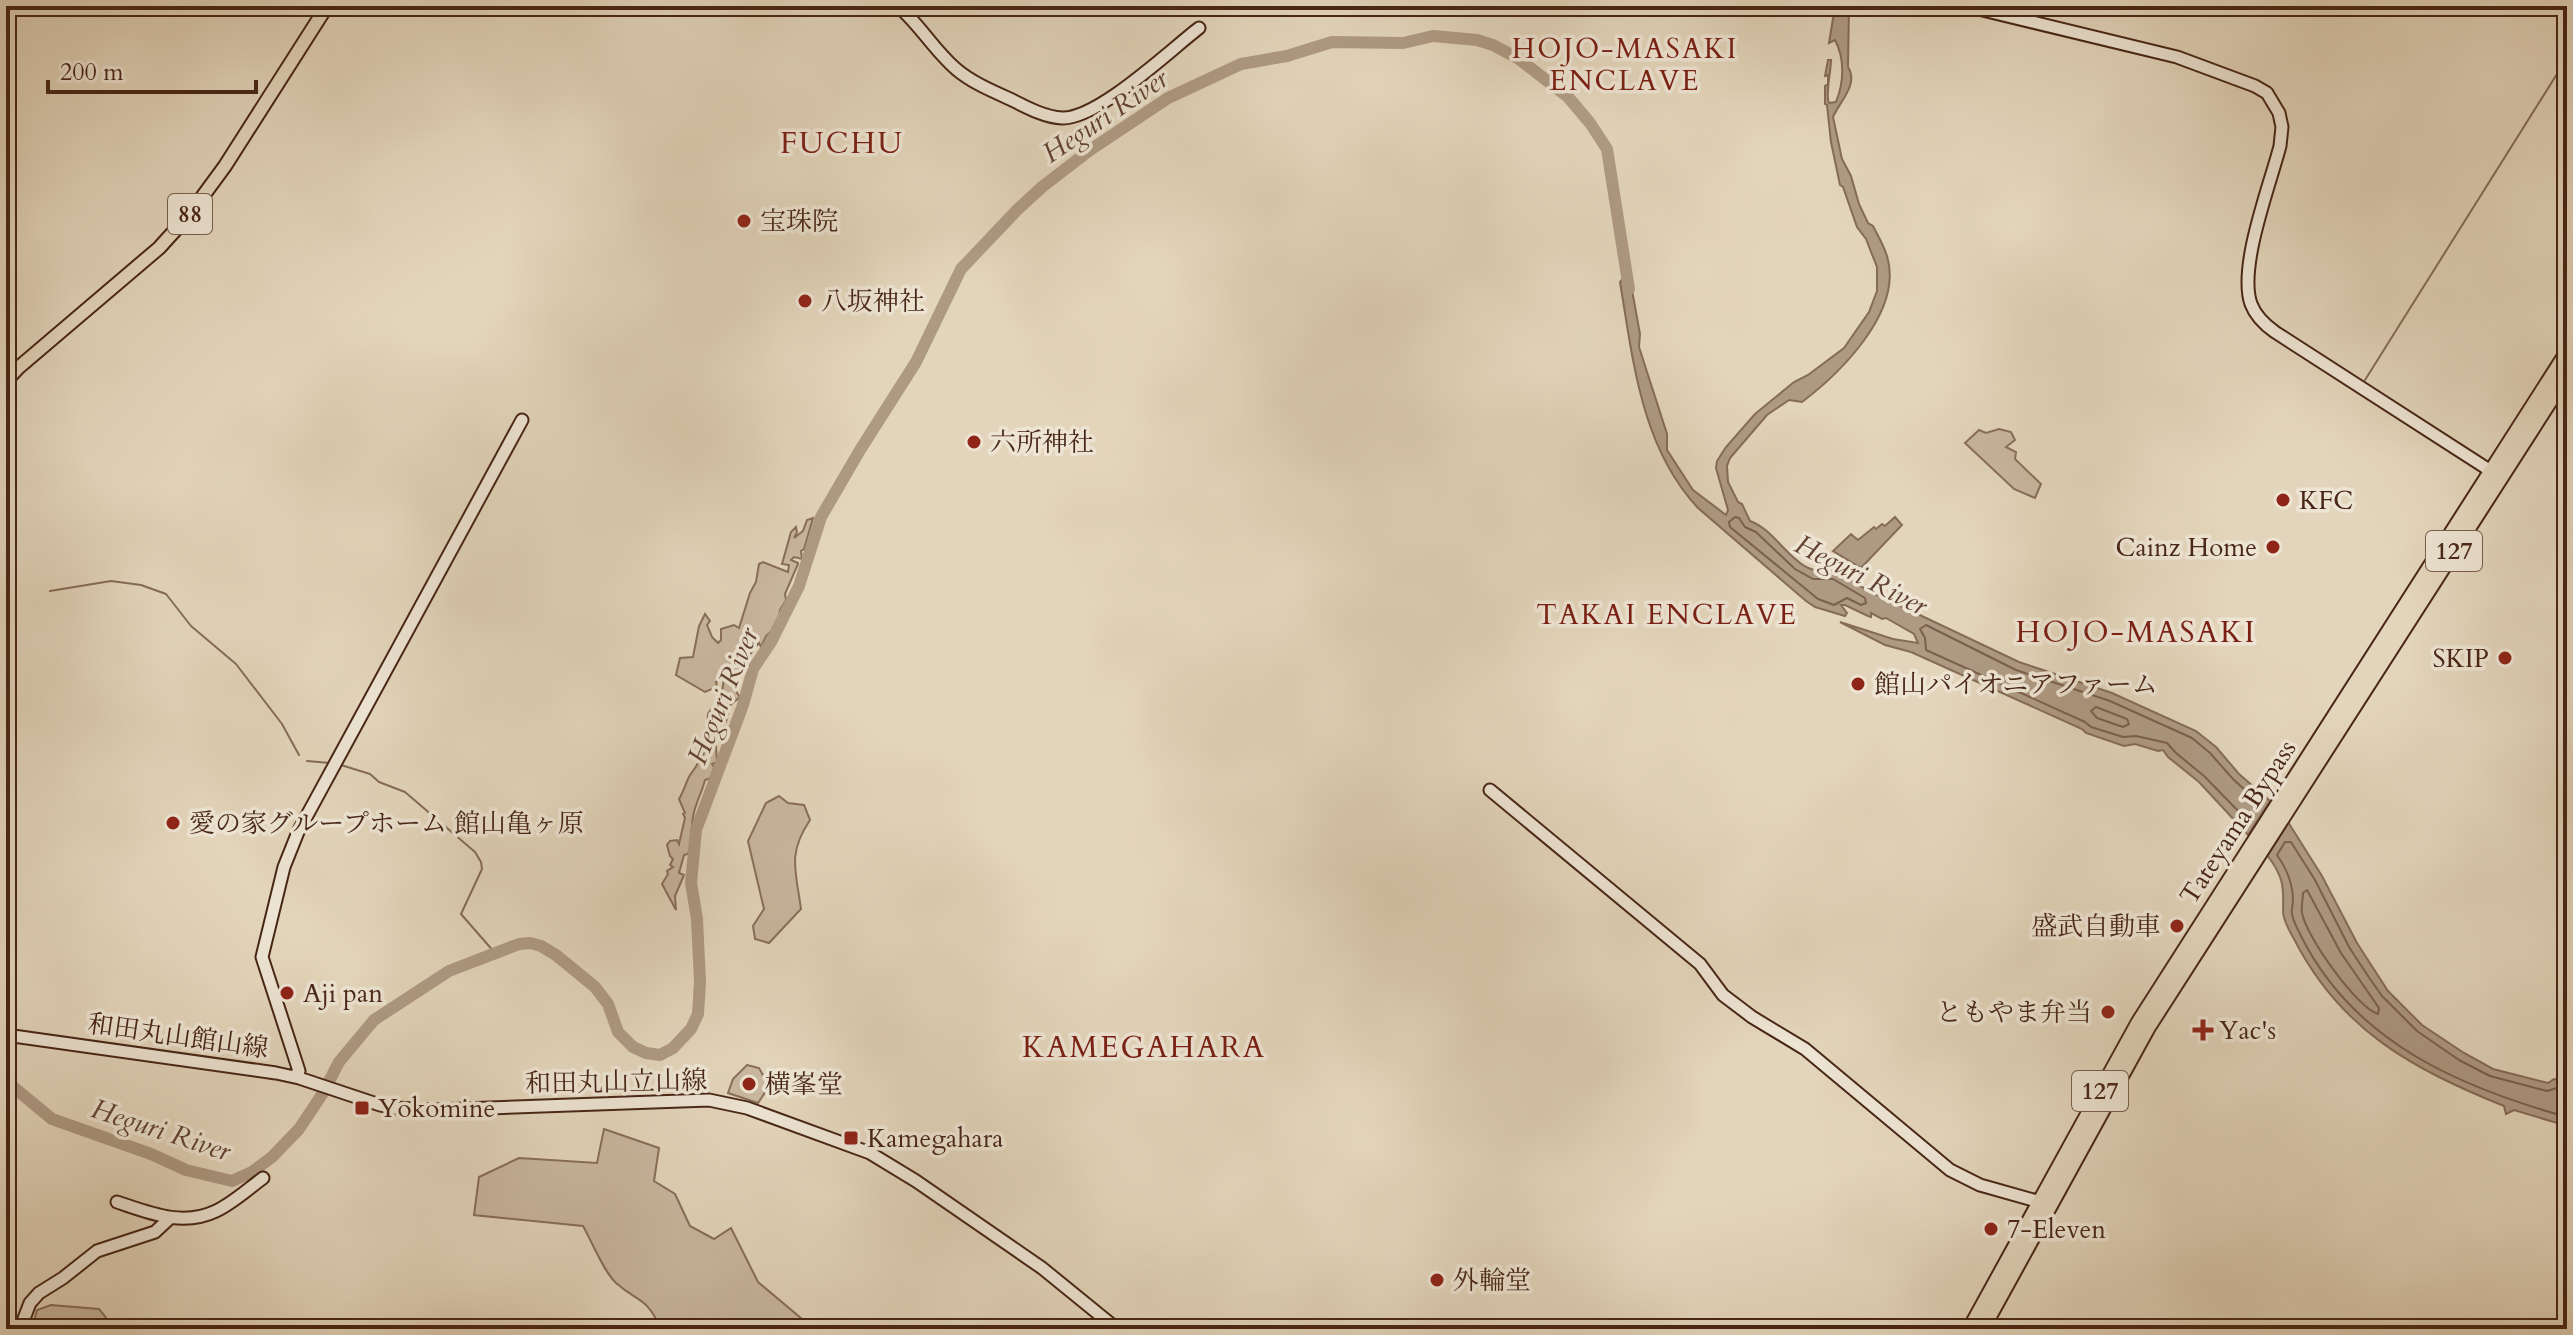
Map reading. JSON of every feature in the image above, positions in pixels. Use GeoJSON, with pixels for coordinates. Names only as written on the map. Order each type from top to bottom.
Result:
{"type":"FeatureCollection","features":[{"type":"Feature","properties":{"kind":"highway","name":"Tateyama Bypass"},"geometry":{"type":"LineString","coordinates":[[1982,1329],[2139,1022],[2245,865],[2496,474],[2567,353]]}},
{"type":"Feature","properties":{"kind":"highway","name":"Tateyama Bypass"},"geometry":{"type":"LineString","coordinates":[[2496,474],[2567,374]]}},
{"type":"Feature","properties":{"kind":"highway","name":"Tateyama Bypass"},"geometry":{"type":"LineString","coordinates":[[1970,1329],[2044,1203]]}},
{"type":"Feature","properties":{"kind":"main road","name":"88"},"geometry":{"type":"LineString","coordinates":[[6,381],[159,248],[189,215],[225,166],[327,6]]}},
{"type":"Feature","properties":{"kind":"street"},"geometry":{"type":"LineString","coordinates":[[898,6],[964,75],[1041,113],[1061,118],[1097,108],[1199,28]]}},
{"type":"Feature","properties":{"kind":"street"},"geometry":{"type":"LineString","coordinates":[[1966,6],[2177,57],[2237,78],[2267,93],[2279,113],[2282,127],[2280,146],[2249,262],[2248,289],[2254,312],[2275,332],[2496,474]]}},
{"type":"Feature","properties":{"kind":"street"},"geometry":{"type":"LineString","coordinates":[[297,1077],[299,1071],[262,957],[284,867],[298,832],[522,420]]}},
{"type":"Feature","properties":{"kind":"street"},"geometry":{"type":"LineString","coordinates":[[1490,790],[1700,964],[1723,995],[1752,1017],[1805,1049],[1950,1170],[1980,1185],[2044,1203]]}},
{"type":"Feature","properties":{"kind":"street","name":"和田丸山館山線"},"geometry":{"type":"LineString","coordinates":[[6,1035],[297,1077],[341,1092]]}},
{"type":"Feature","properties":{"kind":"street","name":"和田丸山立山線"},"geometry":{"type":"LineString","coordinates":[[341,1092],[380,1105],[410,1109],[709,1100],[747,1108],[850,1144],[891,1165],[1042,1268],[1117,1329]]}},
{"type":"Feature","properties":{"kind":"street"},"geometry":{"type":"LineString","coordinates":[[117,1202],[170,1218],[185,1219],[217,1211],[263,1178]]}},
{"type":"Feature","properties":{"kind":"street"},"geometry":{"type":"LineString","coordinates":[[20,1329],[30,1303],[39,1293],[97,1251],[155,1232],[170,1218]]}},
{"type":"Feature","properties":{"kind":"shaded area"},"geometry":{"type":"Polygon","coordinates":[[[1999,429],[2011,432],[2015,440],[2006,447],[2016,452],[2015,459],[2041,484],[2035,498],[2014,489],[1965,443],[1979,430],[1986,433],[1999,429]]]}},
{"type":"Feature","properties":{"kind":"shaded area"},"geometry":{"type":"Polygon","coordinates":[[[813,518],[801,551],[802,559],[794,557],[791,560],[798,564],[785,594],[778,625],[766,636],[761,647],[759,643],[756,646],[737,673],[737,693],[740,697],[729,706],[723,724],[729,733],[717,742],[706,739],[708,714],[713,706],[720,704],[724,679],[716,682],[717,687],[705,692],[676,675],[680,658],[693,657],[699,626],[705,614],[710,621],[707,625],[712,637],[718,643],[721,629],[734,625],[739,628],[756,582],[759,564],[763,562],[788,572],[789,565],[782,564],[791,532],[796,527],[794,538],[803,531],[807,520],[813,518]]]}},
{"type":"Feature","properties":{"kind":"shaded area"},"geometry":{"type":"Polygon","coordinates":[[[710,742],[716,745],[717,762],[712,764],[711,778],[705,780],[694,812],[690,848],[684,855],[679,873],[684,875],[675,896],[676,910],[662,884],[667,871],[673,867],[667,845],[677,840],[679,844],[685,813],[679,799],[710,742]]]}},
{"type":"Feature","properties":{"kind":"shaded area"},"geometry":{"type":"Polygon","coordinates":[[[779,796],[788,803],[804,805],[810,820],[796,853],[801,909],[769,943],[755,939],[753,926],[764,909],[748,841],[766,803],[779,796]]]}},
{"type":"Feature","properties":{"kind":"shaded area"},"geometry":{"type":"Polygon","coordinates":[[[747,1065],[759,1068],[767,1082],[758,1103],[728,1093],[733,1079],[747,1065]]]}},
{"type":"Feature","properties":{"kind":"shaded area"},"geometry":{"type":"Polygon","coordinates":[[[604,1129],[659,1148],[654,1181],[675,1194],[690,1226],[714,1239],[731,1228],[758,1282],[814,1329],[661,1329],[646,1305],[612,1278],[583,1226],[474,1215],[479,1177],[519,1158],[597,1163],[604,1129]]]}},
{"type":"Feature","properties":{"kind":"shaded area"},"geometry":{"type":"Polygon","coordinates":[[[51,1305],[99,1309],[115,1329],[32,1329],[37,1310],[51,1305]]]}},
{"type":"Feature","properties":{"kind":"water"},"geometry":{"type":"Polygon","coordinates":[[[1835,6],[1849,6],[1848,67],[1851,80],[1833,117],[1842,159],[1868,223],[1882,243],[1890,280],[1885,301],[1864,341],[1833,376],[1802,402],[1789,400],[1767,415],[1730,458],[1728,482],[1750,521],[1809,568],[1834,570],[1869,591],[2019,662],[2112,693],[2196,731],[2270,801],[2248,835],[2199,782],[2163,750],[2135,744],[2124,746],[2086,733],[1911,652],[1885,645],[1840,622],[1893,639],[1918,643],[1914,634],[1886,618],[1871,613],[1871,617],[1845,605],[1841,605],[1847,613],[1845,616],[1815,607],[1698,508],[1664,458],[1642,401],[1635,372],[1620,282],[1627,273],[1640,334],[1639,347],[1667,434],[1667,450],[1693,490],[1726,515],[1728,510],[1716,468],[1726,447],[1755,414],[1794,382],[1844,348],[1869,312],[1877,291],[1877,267],[1840,185],[1825,104],[1828,60],[1831,60],[1829,103],[1836,102],[1842,79],[1838,47],[1835,40],[1829,43],[1835,6]]]}},
{"type":"Feature","properties":{"kind":"water"},"geometry":{"type":"Polygon","coordinates":[[[1895,517],[1902,525],[1861,568],[1833,551],[1851,534],[1858,540],[1874,527],[1885,526],[1895,517]]]}},
{"type":"Feature","properties":{"kind":"water"},"geometry":{"type":"Polygon","coordinates":[[[2288,822],[2388,991],[2422,1025],[2493,1069],[2548,1083],[2554,1079],[2567,1081],[2567,1126],[2514,1110],[2506,1114],[2504,1106],[2439,1077],[2382,1043],[2334,999],[2313,971],[2287,926],[2281,881],[2267,855],[2288,822]]]}},
{"type":"Feature","properties":{"kind":"waterway"},"geometry":{"type":"LineString","coordinates":[[2000,6],[2030,13],[2038,6]]}},
{"type":"Feature","properties":{"kind":"waterway","name":"Heguri River"},"geometry":{"type":"LineString","coordinates":[[6,1081],[52,1119],[151,1154],[186,1170],[232,1181],[252,1172],[272,1157],[299,1129],[339,1062],[374,1020],[449,971],[519,944],[530,943],[556,955],[595,987],[608,1004],[618,1032],[633,1047],[660,1055],[673,1048],[691,1029],[698,1014],[697,919],[691,883],[696,830],[743,705],[753,669],[771,642],[799,586],[821,517],[916,362],[961,269],[1042,187],[1090,150],[1168,98],[1241,64],[1287,56],[1332,42],[1403,43],[1433,36],[1477,40],[1493,45],[1519,59],[1568,97],[1607,149],[1629,289]]}},
{"type":"Feature","properties":{"kind":"waterway"},"geometry":{"type":"LineString","coordinates":[[2365,380],[2567,58]]}},
{"type":"Feature","properties":{"kind":"waterway"},"geometry":{"type":"LineString","coordinates":[[50,591],[111,581],[141,585],[166,594],[191,626],[236,664],[282,724],[299,755]]}},
{"type":"Feature","properties":{"kind":"waterway"},"geometry":{"type":"LineString","coordinates":[[307,761],[330,763]]}},
{"type":"Feature","properties":{"kind":"waterway"},"geometry":{"type":"LineString","coordinates":[[341,765],[370,774],[379,782],[405,792],[475,852],[482,869],[461,914],[495,953]]}},
{"type":"Feature","properties":{"kind":"place","name":"宝珠院"},"geometry":{"type":"Point","coordinates":[744,221]}},
{"type":"Feature","properties":{"kind":"place","name":"八坂神社"},"geometry":{"type":"Point","coordinates":[805,301]}},
{"type":"Feature","properties":{"kind":"place","name":"六所神社"},"geometry":{"type":"Point","coordinates":[974,442]}},
{"type":"Feature","properties":{"kind":"place","name":"KFC"},"geometry":{"type":"Point","coordinates":[2283,500]}},
{"type":"Feature","properties":{"kind":"place","name":"Cainz Home"},"geometry":{"type":"Point","coordinates":[2273,547]}},
{"type":"Feature","properties":{"kind":"place","name":"SKIP"},"geometry":{"type":"Point","coordinates":[2505,658]}},
{"type":"Feature","properties":{"kind":"place","name":"館山パイオニアファーム"},"geometry":{"type":"Point","coordinates":[1858,684]}},
{"type":"Feature","properties":{"kind":"place","name":"愛の家グループホーム 館山亀ヶ原"},"geometry":{"type":"Point","coordinates":[173,823]}},
{"type":"Feature","properties":{"kind":"place","name":"盛武自動車"},"geometry":{"type":"Point","coordinates":[2177,926]}},
{"type":"Feature","properties":{"kind":"place","name":"Aji pan"},"geometry":{"type":"Point","coordinates":[287,993]}},
{"type":"Feature","properties":{"kind":"place","name":"ともやま弁当"},"geometry":{"type":"Point","coordinates":[2108,1012]}},
{"type":"Feature","properties":{"kind":"place","name":"Yac's"},"geometry":{"type":"Point","coordinates":[2203,1030]}},
{"type":"Feature","properties":{"kind":"place","name":"横峯堂"},"geometry":{"type":"Point","coordinates":[749,1084]}},
{"type":"Feature","properties":{"kind":"place","name":"Yokomine"},"geometry":{"type":"Point","coordinates":[362,1108]}},
{"type":"Feature","properties":{"kind":"place","name":"Kamegahara"},"geometry":{"type":"Point","coordinates":[851,1138]}},
{"type":"Feature","properties":{"kind":"place","name":"7-Eleven"},"geometry":{"type":"Point","coordinates":[1991,1229]}},
{"type":"Feature","properties":{"kind":"place","name":"外輪堂"},"geometry":{"type":"Point","coordinates":[1437,1280]}},
{"type":"Feature","properties":{"kind":"district","name":"HOJO-MASAKI ENCLAVE"},"geometry":{"type":"Point","coordinates":[1625,65]}},
{"type":"Feature","properties":{"kind":"district","name":"FUCHU"},"geometry":{"type":"Point","coordinates":[842,143]}},
{"type":"Feature","properties":{"kind":"district","name":"TAKAI ENCLAVE"},"geometry":{"type":"Point","coordinates":[1667,615]}},
{"type":"Feature","properties":{"kind":"district","name":"HOJO-MASAKI"},"geometry":{"type":"Point","coordinates":[2136,632]}},
{"type":"Feature","properties":{"kind":"district","name":"KAMEGAHARA"},"geometry":{"type":"Point","coordinates":[1144,1047]}}]}
